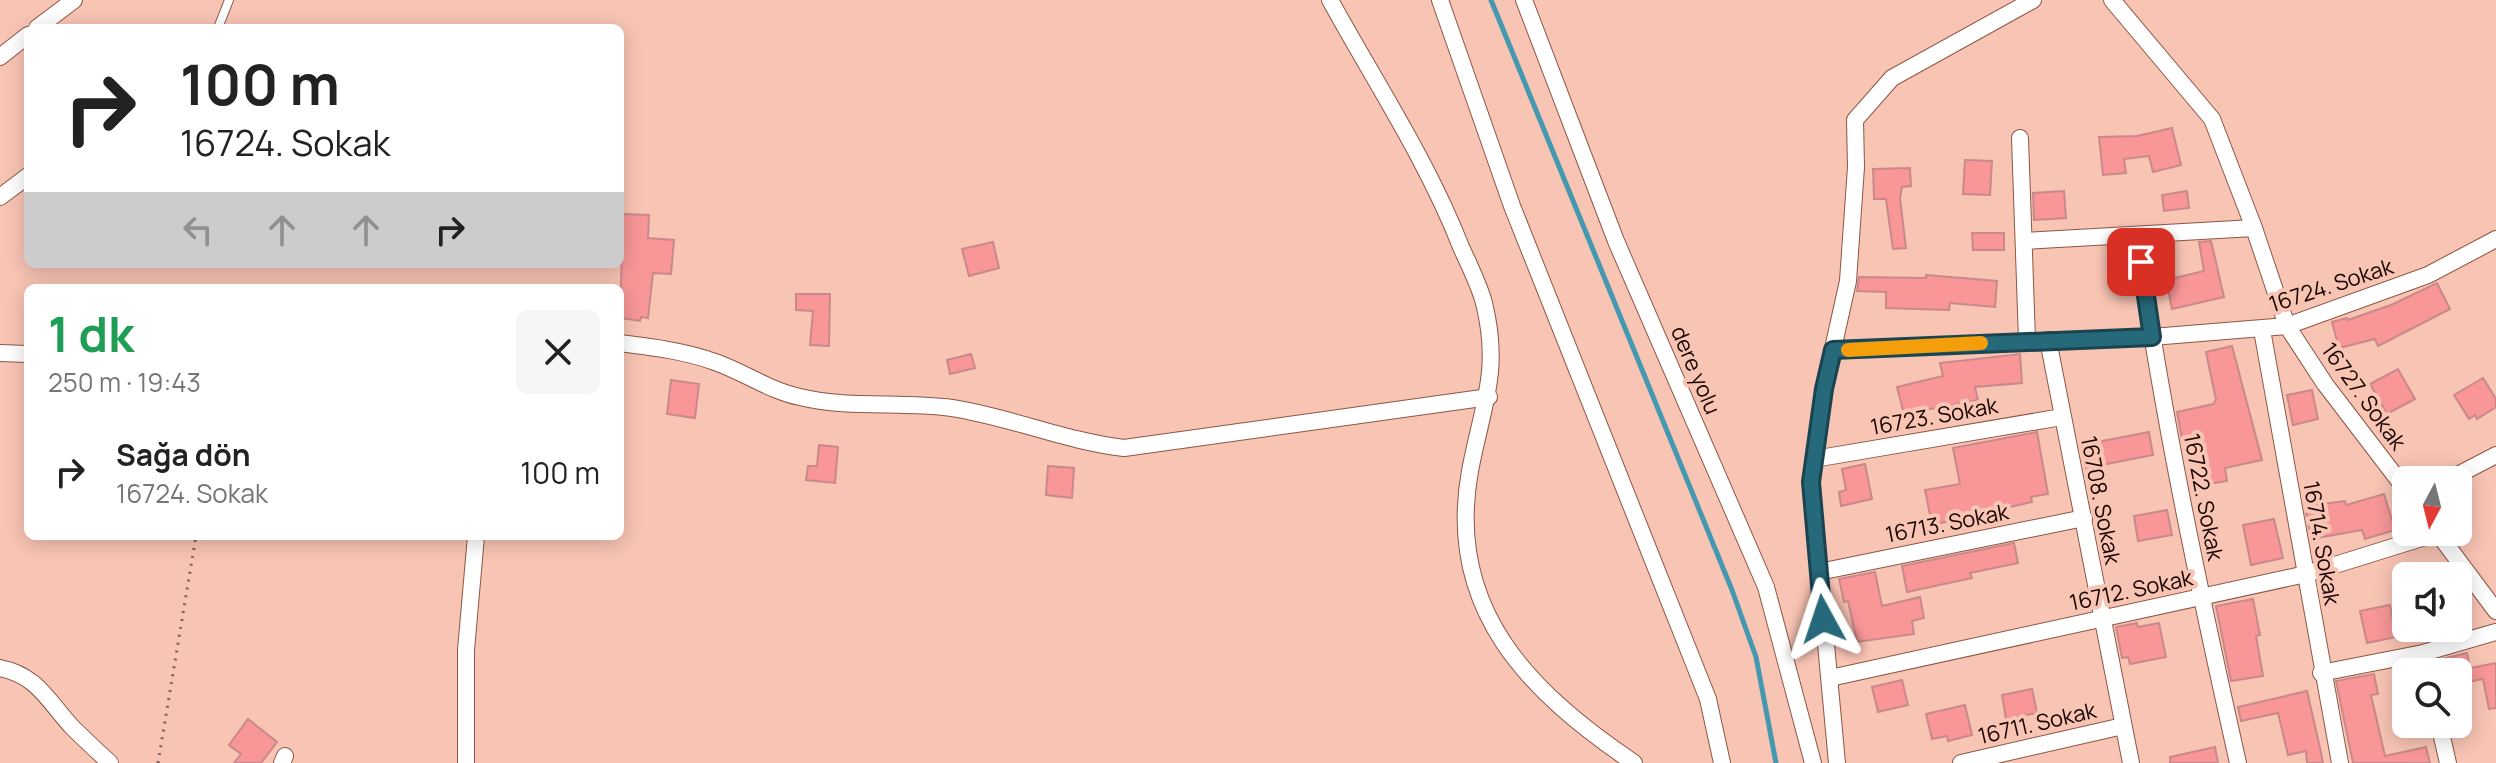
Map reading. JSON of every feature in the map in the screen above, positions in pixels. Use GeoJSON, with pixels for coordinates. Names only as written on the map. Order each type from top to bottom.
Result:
{"type":"FeatureCollection","features":[{"type":"Feature","properties":{"kind":"street"},"geometry":{"type":"LineString","coordinates":[[42,24],[74,0]]}},
{"type":"Feature","properties":{"kind":"street"},"geometry":{"type":"LineString","coordinates":[[1330,0],[1436,188],[1483,301],[1488,327],[1489,397],[1466,498],[1469,558],[1477,588],[1504,643],[1542,693],[1578,725],[1634,763]]}},
{"type":"Feature","properties":{"kind":"street"},"geometry":{"type":"LineString","coordinates":[[1440,0],[1512,206],[1708,699],[1722,763]]}},
{"type":"Feature","properties":{"kind":"street","name":"dere yolu"},"geometry":{"type":"LineString","coordinates":[[1524,0],[1616,241],[1766,587],[1813,763]]}},
{"type":"Feature","properties":{"kind":"street"},"geometry":{"type":"LineString","coordinates":[[1837,763],[1812,511],[1814,459],[1848,281],[1853,229],[1855,120],[1892,78],[2033,0]]}},
{"type":"Feature","properties":{"kind":"street","name":"16727. Sokak"},"geometry":{"type":"LineString","coordinates":[[2112,0],[2212,119],[2287,326],[2325,384],[2392,472]]}},
{"type":"Feature","properties":{"kind":"street"},"geometry":{"type":"LineString","coordinates":[[0,57],[24,38]]}},
{"type":"Feature","properties":{"kind":"street"},"geometry":{"type":"LineString","coordinates":[[2020,138],[2027,340]]}},
{"type":"Feature","properties":{"kind":"street"},"geometry":{"type":"LineString","coordinates":[[0,197],[24,179]]}},
{"type":"Feature","properties":{"kind":"street"},"geometry":{"type":"LineString","coordinates":[[2025,241],[2254,228]]}},
{"type":"Feature","properties":{"kind":"street","name":"16722. Sokak"},"geometry":{"type":"LineString","coordinates":[[2137,236],[2152,337],[2201,597],[2238,763]]}},
{"type":"Feature","properties":{"kind":"street","name":"16724. Sokak"},"geometry":{"type":"LineString","coordinates":[[1833,350],[2152,337],[2287,326],[2401,286],[2496,239]]}},
{"type":"Feature","properties":{"kind":"street","name":"16714. Sokak"},"geometry":{"type":"LineString","coordinates":[[2262,330],[2321,673],[2340,763]]}},
{"type":"Feature","properties":{"kind":"street","name":"16708. Sokak"},"geometry":{"type":"LineString","coordinates":[[2048,340],[2131,763]]}},
{"type":"Feature","properties":{"kind":"street"},"geometry":{"type":"LineString","coordinates":[[624,344],[681,352],[716,362],[798,397],[832,402],[916,403],[957,409],[1090,444],[1124,448],[1489,397]]}},
{"type":"Feature","properties":{"kind":"street"},"geometry":{"type":"LineString","coordinates":[[0,353],[24,354]]}},
{"type":"Feature","properties":{"kind":"street","name":"16723. Sokak"},"geometry":{"type":"LineString","coordinates":[[1814,459],[2062,417]]}},
{"type":"Feature","properties":{"kind":"street"},"geometry":{"type":"LineString","coordinates":[[2472,468],[2496,455]]}},
{"type":"Feature","properties":{"kind":"street","name":"16713. Sokak"},"geometry":{"type":"LineString","coordinates":[[1819,572],[2084,518]]}},
{"type":"Feature","properties":{"kind":"street"},"geometry":{"type":"LineString","coordinates":[[466,763],[466,650],[476,540]]}},
{"type":"Feature","properties":{"kind":"street","name":"16712. Sokak"},"geometry":{"type":"LineString","coordinates":[[1830,678],[2306,574],[2393,546]]}},
{"type":"Feature","properties":{"kind":"street"},"geometry":{"type":"LineString","coordinates":[[2447,546],[2496,611]]}},
{"type":"Feature","properties":{"kind":"street"},"geometry":{"type":"LineString","coordinates":[[2321,673],[2423,653],[2496,632]]}},
{"type":"Feature","properties":{"kind":"street"},"geometry":{"type":"LineString","coordinates":[[2423,653],[2424,658]]}},
{"type":"Feature","properties":{"kind":"street"},"geometry":{"type":"LineString","coordinates":[[0,668],[31,678],[110,763]]}},
{"type":"Feature","properties":{"kind":"street","name":"16711. Sokak"},"geometry":{"type":"LineString","coordinates":[[1961,763],[2123,726]]}},
{"type":"Feature","properties":{"kind":"street"},"geometry":{"type":"LineString","coordinates":[[2442,738],[2448,763]]}},
{"type":"Feature","properties":{"kind":"lane"},"geometry":{"type":"LineString","coordinates":[[220,24],[229,0]]}},
{"type":"Feature","properties":{"kind":"path"},"geometry":{"type":"LineString","coordinates":[[158,763],[195,540]]}},
{"type":"Feature","properties":{"kind":"building"},"geometry":{"type":"Polygon","coordinates":[[[2172,128],[2181,165],[2153,172],[2149,156],[2124,159],[2126,173],[2103,175],[2099,137],[2137,136],[2172,128]]]}},
{"type":"Feature","properties":{"kind":"building"},"geometry":{"type":"Polygon","coordinates":[[[1965,160],[1992,161],[1990,195],[1963,194],[1965,160]]]}},
{"type":"Feature","properties":{"kind":"building"},"geometry":{"type":"Polygon","coordinates":[[[1910,168],[1911,186],[1902,187],[1900,198],[1906,248],[1893,249],[1886,199],[1874,199],[1873,169],[1910,168]]]}},
{"type":"Feature","properties":{"kind":"building"},"geometry":{"type":"Polygon","coordinates":[[[2064,191],[2066,218],[2034,220],[2033,193],[2064,191]]]}},
{"type":"Feature","properties":{"kind":"building"},"geometry":{"type":"Polygon","coordinates":[[[2187,191],[2189,208],[2164,211],[2162,195],[2187,191]]]}},
{"type":"Feature","properties":{"kind":"building"},"geometry":{"type":"Polygon","coordinates":[[[624,214],[649,215],[648,238],[674,240],[671,274],[653,273],[648,318],[641,317],[640,321],[624,319],[624,284],[621,284],[624,214]]]}},
{"type":"Feature","properties":{"kind":"building"},"geometry":{"type":"Polygon","coordinates":[[[1972,233],[2004,233],[2004,250],[1973,250],[1972,233]]]}},
{"type":"Feature","properties":{"kind":"building"},"geometry":{"type":"Polygon","coordinates":[[[2211,241],[2224,297],[2172,309],[2166,280],[2204,271],[2199,242],[2211,241]]]}},
{"type":"Feature","properties":{"kind":"building"},"geometry":{"type":"Polygon","coordinates":[[[993,242],[999,268],[969,276],[962,249],[993,242]]]}},
{"type":"Feature","properties":{"kind":"building"},"geometry":{"type":"Polygon","coordinates":[[[1926,275],[1997,281],[1995,307],[1950,303],[1949,310],[1886,308],[1886,292],[1857,291],[1859,277],[1926,278],[1926,275]]]}},
{"type":"Feature","properties":{"kind":"building"},"geometry":{"type":"Polygon","coordinates":[[[2437,283],[2450,309],[2378,346],[2375,339],[2339,348],[2332,322],[2348,320],[2391,305],[2437,283]]]}},
{"type":"Feature","properties":{"kind":"building"},"geometry":{"type":"Polygon","coordinates":[[[796,294],[830,294],[829,346],[810,345],[813,311],[796,310],[796,294]]]}},
{"type":"Feature","properties":{"kind":"building"},"geometry":{"type":"Polygon","coordinates":[[[2232,346],[2262,460],[2225,468],[2227,481],[2203,485],[2194,437],[2182,439],[2177,412],[2213,404],[2216,400],[2206,352],[2232,346]]]}},
{"type":"Feature","properties":{"kind":"building"},"geometry":{"type":"Polygon","coordinates":[[[971,354],[975,368],[950,374],[947,360],[971,354]]]}},
{"type":"Feature","properties":{"kind":"building"},"geometry":{"type":"Polygon","coordinates":[[[2020,354],[2022,383],[1975,387],[1978,400],[1904,414],[1897,387],[1943,376],[1940,363],[2020,354]]]}},
{"type":"Feature","properties":{"kind":"building"},"geometry":{"type":"Polygon","coordinates":[[[2398,369],[2415,399],[2387,414],[2370,384],[2398,369]]]}},
{"type":"Feature","properties":{"kind":"building"},"geometry":{"type":"Polygon","coordinates":[[[2483,378],[2496,399],[2496,407],[2477,419],[2475,415],[2469,419],[2454,395],[2483,378]]]}},
{"type":"Feature","properties":{"kind":"building"},"geometry":{"type":"Polygon","coordinates":[[[671,380],[699,384],[695,418],[667,414],[671,380]]]}},
{"type":"Feature","properties":{"kind":"building"},"geometry":{"type":"Polygon","coordinates":[[[2312,390],[2318,419],[2293,425],[2287,395],[2312,390]]]}},
{"type":"Feature","properties":{"kind":"building"},"geometry":{"type":"Polygon","coordinates":[[[2037,432],[2048,494],[2031,497],[2032,502],[1932,525],[1925,490],[1960,484],[1953,448],[2037,432]]]}},
{"type":"Feature","properties":{"kind":"building"},"geometry":{"type":"Polygon","coordinates":[[[2149,432],[2153,455],[2086,468],[2081,445],[2149,432]]]}},
{"type":"Feature","properties":{"kind":"building"},"geometry":{"type":"Polygon","coordinates":[[[819,445],[838,447],[835,483],[806,480],[808,466],[817,466],[819,445]]]}},
{"type":"Feature","properties":{"kind":"building"},"geometry":{"type":"Polygon","coordinates":[[[1865,464],[1872,499],[1841,506],[1839,492],[1846,490],[1842,469],[1865,464]]]}},
{"type":"Feature","properties":{"kind":"building"},"geometry":{"type":"Polygon","coordinates":[[[1048,466],[1074,468],[1072,498],[1046,495],[1048,466]]]}},
{"type":"Feature","properties":{"kind":"building"},"geometry":{"type":"Polygon","coordinates":[[[2384,494],[2392,531],[2365,539],[2362,530],[2311,539],[2305,506],[2345,501],[2346,505],[2384,494]]]}},
{"type":"Feature","properties":{"kind":"building"},"geometry":{"type":"Polygon","coordinates":[[[2167,510],[2172,535],[2138,541],[2134,516],[2167,510]]]}},
{"type":"Feature","properties":{"kind":"building"},"geometry":{"type":"Polygon","coordinates":[[[2274,519],[2283,558],[2251,565],[2243,525],[2274,519]]]}},
{"type":"Feature","properties":{"kind":"building"},"geometry":{"type":"Polygon","coordinates":[[[2014,543],[2018,563],[1970,573],[1972,578],[1907,592],[1902,566],[2014,543]]]}},
{"type":"Feature","properties":{"kind":"building"},"geometry":{"type":"Polygon","coordinates":[[[1875,572],[1882,606],[1920,597],[1924,618],[1912,621],[1914,634],[1857,642],[1848,601],[1844,602],[1839,579],[1875,572]]]}},
{"type":"Feature","properties":{"kind":"building"},"geometry":{"type":"Polygon","coordinates":[[[2253,599],[2263,676],[2231,681],[2216,606],[2253,599]]]}},
{"type":"Feature","properties":{"kind":"building"},"geometry":{"type":"Polygon","coordinates":[[[2390,605],[2392,638],[2367,643],[2360,611],[2390,605]]]}},
{"type":"Feature","properties":{"kind":"building"},"geometry":{"type":"Polygon","coordinates":[[[2137,623],[2138,627],[2159,623],[2166,657],[2130,664],[2128,657],[2122,658],[2116,627],[2137,623]]]}},
{"type":"Feature","properties":{"kind":"building"},"geometry":{"type":"Polygon","coordinates":[[[2467,653],[2468,658],[2446,658],[2467,653]]]}},
{"type":"Feature","properties":{"kind":"building"},"geometry":{"type":"Polygon","coordinates":[[[2496,663],[2496,708],[2489,709],[2483,679],[2472,681],[2472,668],[2496,663]]]}},
{"type":"Feature","properties":{"kind":"building"},"geometry":{"type":"Polygon","coordinates":[[[2374,674],[2378,694],[2371,695],[2385,756],[2426,747],[2430,763],[2353,763],[2336,681],[2374,674]]]}},
{"type":"Feature","properties":{"kind":"building"},"geometry":{"type":"Polygon","coordinates":[[[1902,680],[1908,705],[1878,712],[1872,687],[1902,680]]]}},
{"type":"Feature","properties":{"kind":"building"},"geometry":{"type":"Polygon","coordinates":[[[2032,689],[2037,713],[2006,719],[2002,695],[2032,689]]]}},
{"type":"Feature","properties":{"kind":"building"},"geometry":{"type":"Polygon","coordinates":[[[2307,691],[2323,763],[2307,763],[2306,751],[2288,755],[2278,713],[2241,721],[2238,707],[2307,691]]]}},
{"type":"Feature","properties":{"kind":"building"},"geometry":{"type":"Polygon","coordinates":[[[1965,705],[1972,735],[1948,741],[1947,736],[1932,739],[1926,714],[1965,705]]]}},
{"type":"Feature","properties":{"kind":"building"},"geometry":{"type":"Polygon","coordinates":[[[248,719],[277,742],[261,763],[234,763],[241,754],[229,745],[248,719]]]}},
{"type":"Feature","properties":{"kind":"building"},"geometry":{"type":"Polygon","coordinates":[[[2215,747],[2218,763],[2170,763],[2170,757],[2215,747]]]}},
{"type":"Feature","properties":{"kind":"waterway"},"geometry":{"type":"LineString","coordinates":[[1491,0],[1732,590],[1756,657],[1776,763]]}},
{"type":"Feature","properties":{"kind":"slow traffic"},"geometry":{"type":"LineString","coordinates":[[1848,350],[1981,343]]}},
{"type":"Feature","properties":{"kind":"route"},"geometry":{"type":"LineString","coordinates":[[1823,619],[1811,482],[1824,389],[1833,350],[2152,337],[2141,262]]}}]}
